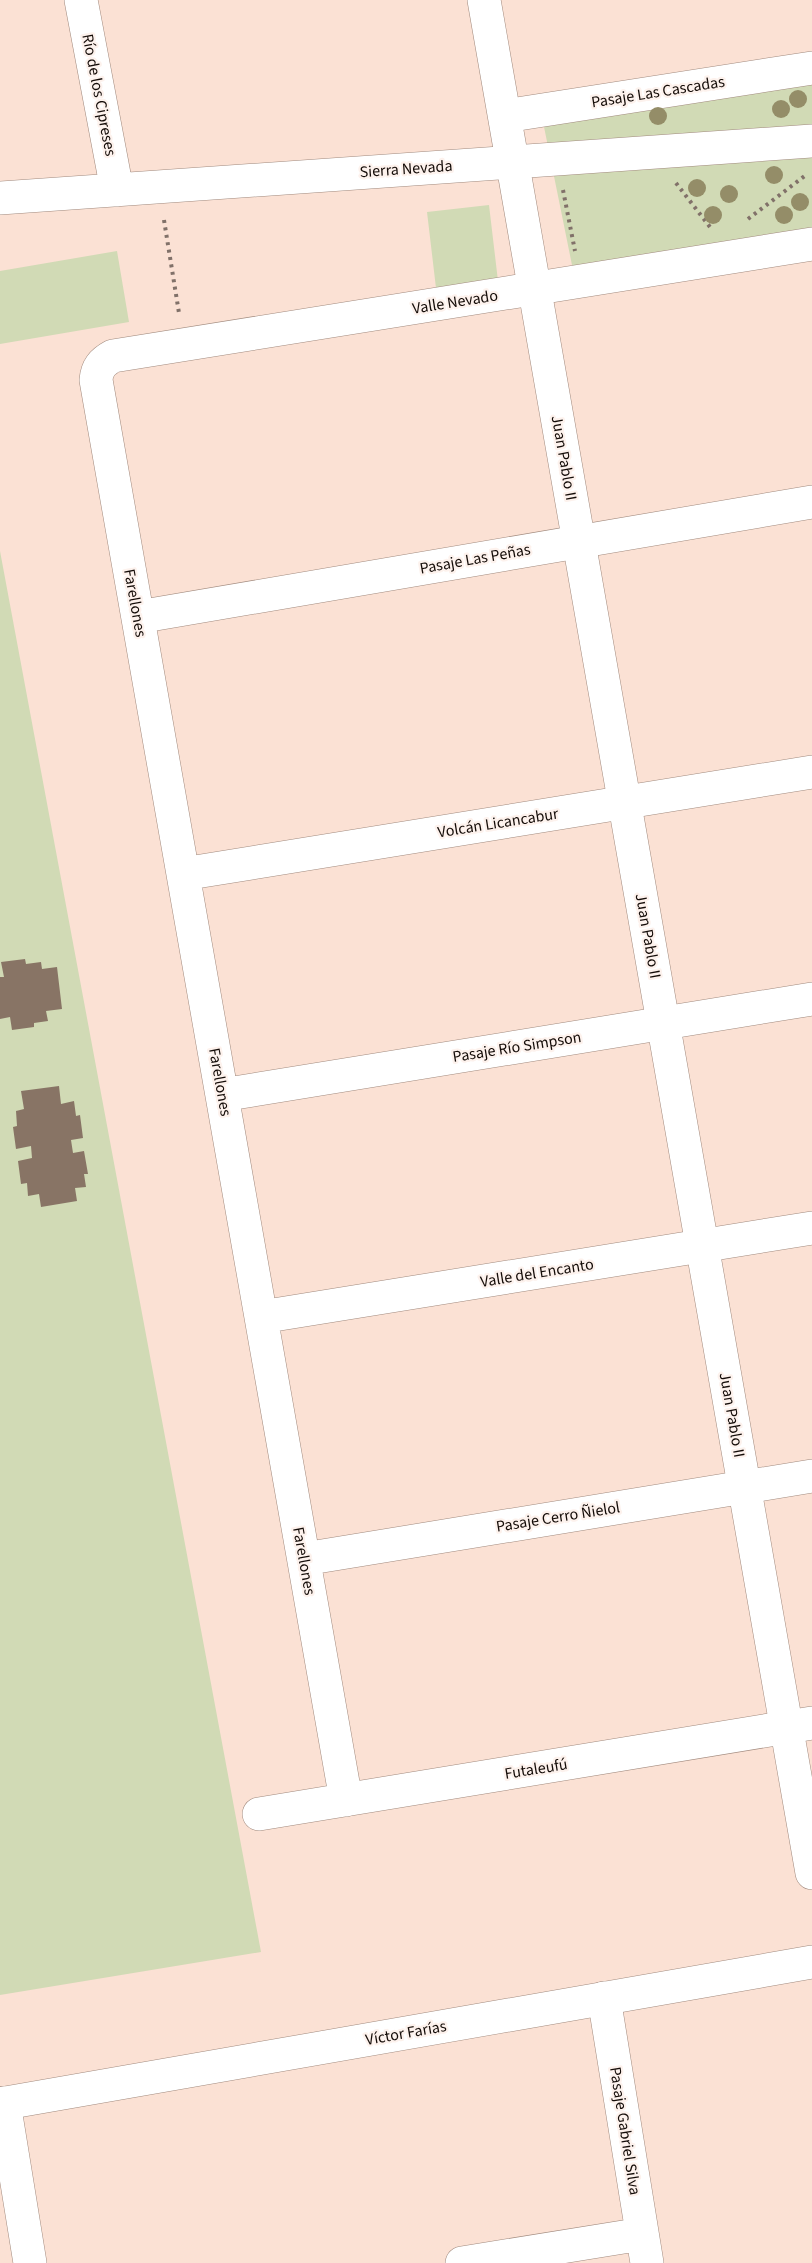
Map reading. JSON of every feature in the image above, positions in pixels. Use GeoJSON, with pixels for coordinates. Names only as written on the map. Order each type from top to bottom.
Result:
{"type":"FeatureCollection","features":[{"type":"Feature","properties":{"kind":"street","name":"Río de los Cipreses"},"geometry":{"type":"LineString","coordinates":[[81,0],[117,190]]}},
{"type":"Feature","properties":{"kind":"street","name":"Juan Pablo II"},"geometry":{"type":"LineString","coordinates":[[484,0],[744,1487],[799,1725],[812,1872]]}},
{"type":"Feature","properties":{"kind":"street","name":"Pasaje Las Cascadas"},"geometry":{"type":"LineString","coordinates":[[505,117],[812,68]]}},
{"type":"Feature","properties":{"kind":"street","name":"Sierra Nevada"},"geometry":{"type":"LineString","coordinates":[[0,198],[812,141]]}},
{"type":"Feature","properties":{"kind":"street","name":"Valle Nevado"},"geometry":{"type":"LineString","coordinates":[[101,364],[113,356],[812,244]]}},
{"type":"Feature","properties":{"kind":"street","name":"Farellones"},"geometry":{"type":"LineString","coordinates":[[101,364],[96,380],[346,1800]]}},
{"type":"Feature","properties":{"kind":"street","name":"Pasaje Las Peñas"},"geometry":{"type":"LineString","coordinates":[[138,617],[812,502]]}},
{"type":"Feature","properties":{"kind":"street","name":"Volcán Licancabur"},"geometry":{"type":"LineString","coordinates":[[183,874],[812,772]]}},
{"type":"Feature","properties":{"kind":"street","name":"Pasaje Río Simpson"},"geometry":{"type":"LineString","coordinates":[[222,1095],[812,999]]}},
{"type":"Feature","properties":{"kind":"street","name":"Valle del Encanto"},"geometry":{"type":"LineString","coordinates":[[261,1317],[812,1228]]}},
{"type":"Feature","properties":{"kind":"street","name":"Pasaje Cerro Ñielol"},"geometry":{"type":"LineString","coordinates":[[304,1559],[812,1476]]}},
{"type":"Feature","properties":{"kind":"street","name":"Futaleufú"},"geometry":{"type":"LineString","coordinates":[[259,1814],[799,1725]]}},
{"type":"Feature","properties":{"kind":"street","name":"Víctor Farías"},"geometry":{"type":"LineString","coordinates":[[2,2103],[812,1962]]}},
{"type":"Feature","properties":{"kind":"street","name":"Pasaje Gabriel Silva"},"geometry":{"type":"LineString","coordinates":[[604,1998],[644,2249]]}},
{"type":"Feature","properties":{"kind":"street"},"geometry":{"type":"LineString","coordinates":[[2,2103],[30,2263]]}},
{"type":"Feature","properties":{"kind":"street"},"geometry":{"type":"LineString","coordinates":[[462,2263],[644,2249]]}},
{"type":"Feature","properties":{"kind":"path"},"geometry":{"type":"LineString","coordinates":[[748,220],[812,171]]}},
{"type":"Feature","properties":{"kind":"path"},"geometry":{"type":"LineString","coordinates":[[674,179],[713,232]]}},
{"type":"Feature","properties":{"kind":"path"},"geometry":{"type":"LineString","coordinates":[[561,184],[577,262]]}},
{"type":"Feature","properties":{"kind":"path"},"geometry":{"type":"LineString","coordinates":[[159,186],[184,345]]}},
{"type":"Feature","properties":{"kind":"green space"},"geometry":{"type":"Polygon","coordinates":[[[812,71],[812,233],[573,270],[541,112],[812,71]]]}},
{"type":"Feature","properties":{"kind":"green space"},"geometry":{"type":"Polygon","coordinates":[[[489,205],[498,281],[436,288],[427,212],[489,205]]]}},
{"type":"Feature","properties":{"kind":"green space"},"geometry":{"type":"Polygon","coordinates":[[[117,251],[129,322],[0,344],[0,271],[117,251]]]}},
{"type":"Feature","properties":{"kind":"green space"},"geometry":{"type":"Polygon","coordinates":[[[0,551],[261,1952],[0,1995],[0,551]]]}},
{"type":"Feature","properties":{"kind":"building"},"geometry":{"type":"Polygon","coordinates":[[[25,959],[26,964],[41,962],[42,969],[57,967],[62,1009],[46,1011],[48,1021],[34,1023],[34,1027],[12,1030],[10,1017],[0,1019],[0,977],[4,977],[1,962],[25,959]]]}},
{"type":"Feature","properties":{"kind":"building"},"geometry":{"type":"Polygon","coordinates":[[[59,1086],[61,1104],[74,1101],[76,1116],[80,1115],[83,1138],[71,1140],[73,1153],[84,1151],[88,1174],[84,1174],[86,1187],[75,1188],[77,1201],[41,1207],[39,1194],[28,1196],[27,1183],[21,1184],[18,1161],[32,1158],[31,1146],[16,1149],[13,1127],[17,1126],[16,1111],[24,1109],[21,1091],[59,1086]]]}}]}
